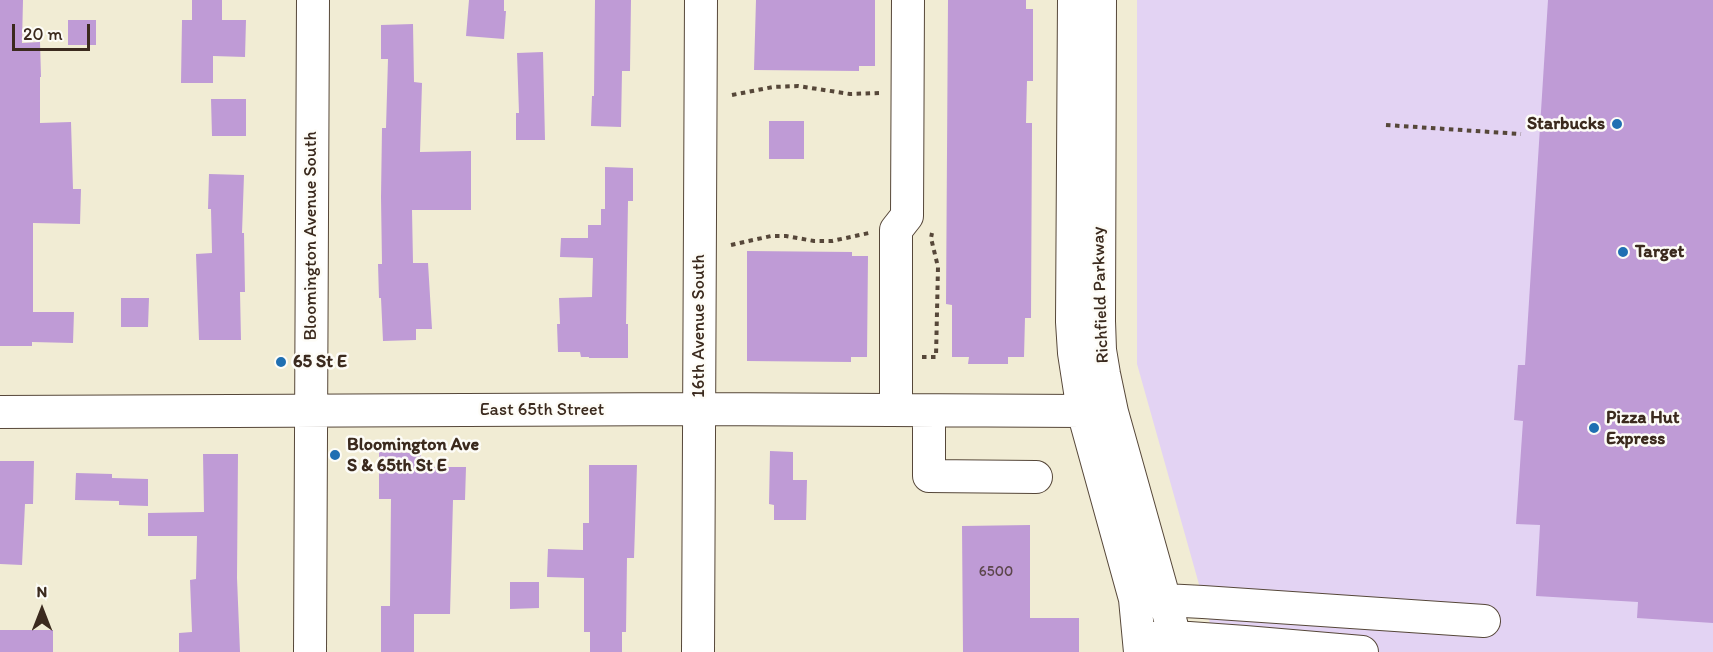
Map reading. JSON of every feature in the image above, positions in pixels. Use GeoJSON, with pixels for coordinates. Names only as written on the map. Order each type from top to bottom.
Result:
{"type":"FeatureCollection","features":[{"type":"Feature","properties":{"kind":"street","name":"Bloomington Avenue South"},"geometry":{"type":"LineString","coordinates":[[310,652],[313,0]]}},
{"type":"Feature","properties":{"kind":"street","name":"16th Avenue South"},"geometry":{"type":"LineString","coordinates":[[699,652],[701,0]]}},
{"type":"Feature","properties":{"kind":"street"},"geometry":{"type":"LineString","coordinates":[[896,410],[896,230],[907,216],[909,0]]}},
{"type":"Feature","properties":{"kind":"street","name":"Richfield Parkway"},"geometry":{"type":"LineString","coordinates":[[1074,0],[1072,322],[1074,353],[1083,411],[1149,599],[1175,645]]}},
{"type":"Feature","properties":{"kind":"street","name":"Richfield Parkway"},"geometry":{"type":"LineString","coordinates":[[1100,0],[1100,350],[1149,599],[1140,645]]}},
{"type":"Feature","properties":{"kind":"street"},"geometry":{"type":"LineString","coordinates":[[929,411],[929,476],[1036,477]]}},
{"type":"Feature","properties":{"kind":"street","name":"East 65th Street"},"geometry":{"type":"LineString","coordinates":[[0,412],[1083,411]]}},
{"type":"Feature","properties":{"kind":"street"},"geometry":{"type":"LineString","coordinates":[[1149,599],[1484,621]]}},
{"type":"Feature","properties":{"kind":"street"},"geometry":{"type":"LineString","coordinates":[[1140,645],[1362,652]]}},
{"type":"Feature","properties":{"kind":"path"},"geometry":{"type":"LineString","coordinates":[[732,95],[773,87],[798,86],[850,94],[883,92]]}},
{"type":"Feature","properties":{"kind":"path"},"geometry":{"type":"LineString","coordinates":[[1386,125],[1521,134]]}},
{"type":"Feature","properties":{"kind":"path"},"geometry":{"type":"LineString","coordinates":[[731,245],[771,236],[832,241],[874,232]]}},
{"type":"Feature","properties":{"kind":"shaded area"},"geometry":{"type":"Polygon","coordinates":[[[1137,0],[1713,0],[1713,652],[1218,652],[1137,364],[1137,0]]]}},
{"type":"Feature","properties":{"kind":"building"},"geometry":{"type":"Polygon","coordinates":[[[0,0],[23,0],[22,43],[40,42],[40,123],[71,122],[73,189],[81,189],[80,224],[33,223],[33,312],[74,312],[73,343],[32,342],[32,346],[0,346],[0,0]]]}},
{"type":"Feature","properties":{"kind":"building"},"geometry":{"type":"Polygon","coordinates":[[[192,0],[222,0],[222,20],[246,20],[245,57],[213,56],[213,83],[181,83],[182,20],[192,20],[192,0]]]}},
{"type":"Feature","properties":{"kind":"building"},"geometry":{"type":"Polygon","coordinates":[[[469,0],[504,0],[504,11],[506,11],[504,39],[466,36],[469,0]]]}},
{"type":"Feature","properties":{"kind":"building"},"geometry":{"type":"Polygon","coordinates":[[[595,0],[631,0],[630,71],[622,71],[621,127],[591,126],[592,96],[594,96],[595,0]]]}},
{"type":"Feature","properties":{"kind":"building"},"geometry":{"type":"Polygon","coordinates":[[[756,0],[875,0],[875,66],[859,66],[859,71],[754,70],[756,0]]]}},
{"type":"Feature","properties":{"kind":"building"},"geometry":{"type":"Polygon","coordinates":[[[948,0],[1026,0],[1026,9],[1033,9],[1033,81],[1027,81],[1026,123],[1032,123],[1031,318],[1025,318],[1024,357],[1008,357],[1008,364],[968,364],[969,357],[952,357],[952,305],[946,304],[948,0]]]}},
{"type":"Feature","properties":{"kind":"building","name":"Target"},"geometry":{"type":"Polygon","coordinates":[[[1548,0],[1713,0],[1713,623],[1637,618],[1638,602],[1536,596],[1540,525],[1516,524],[1523,421],[1514,420],[1518,365],[1525,365],[1548,0]]]}},
{"type":"Feature","properties":{"kind":"building"},"geometry":{"type":"Polygon","coordinates":[[[68,20],[96,20],[96,45],[68,45],[68,20]]]}},
{"type":"Feature","properties":{"kind":"building"},"geometry":{"type":"Polygon","coordinates":[[[413,24],[414,82],[422,83],[420,152],[471,151],[471,210],[412,210],[413,263],[428,263],[432,329],[416,329],[416,340],[383,341],[378,264],[382,264],[382,128],[386,128],[388,59],[381,59],[381,25],[413,24]]]}},
{"type":"Feature","properties":{"kind":"building"},"geometry":{"type":"Polygon","coordinates":[[[543,52],[545,140],[516,140],[516,113],[519,113],[517,53],[543,52]]]}},
{"type":"Feature","properties":{"kind":"building"},"geometry":{"type":"Polygon","coordinates":[[[211,99],[246,99],[246,136],[212,136],[211,99]]]}},
{"type":"Feature","properties":{"kind":"building"},"geometry":{"type":"Polygon","coordinates":[[[769,121],[804,121],[804,159],[769,159],[769,121]]]}},
{"type":"Feature","properties":{"kind":"building"},"geometry":{"type":"Polygon","coordinates":[[[605,167],[633,168],[633,201],[628,201],[626,324],[628,324],[628,358],[589,358],[581,357],[580,352],[558,352],[559,298],[592,297],[593,258],[560,257],[561,238],[588,238],[588,225],[601,225],[601,209],[605,209],[605,167]]]}},
{"type":"Feature","properties":{"kind":"building"},"geometry":{"type":"Polygon","coordinates":[[[209,174],[244,175],[242,233],[244,233],[245,292],[240,292],[241,340],[199,340],[196,254],[212,253],[211,209],[208,209],[209,174]]]}},
{"type":"Feature","properties":{"kind":"building"},"geometry":{"type":"Polygon","coordinates":[[[747,251],[852,252],[852,256],[868,256],[867,357],[851,357],[851,362],[747,361],[747,251]]]}},
{"type":"Feature","properties":{"kind":"building"},"geometry":{"type":"Polygon","coordinates":[[[121,298],[149,298],[148,327],[121,327],[121,298]]]}},
{"type":"Feature","properties":{"kind":"building"},"geometry":{"type":"Polygon","coordinates":[[[770,451],[793,452],[793,480],[807,480],[806,520],[774,520],[774,505],[769,504],[770,451]]]}},
{"type":"Feature","properties":{"kind":"building"},"geometry":{"type":"Polygon","coordinates":[[[379,452],[421,453],[421,467],[466,467],[465,500],[453,500],[450,614],[414,614],[414,652],[381,652],[381,606],[390,606],[391,499],[379,499],[379,452]]]}},
{"type":"Feature","properties":{"kind":"building"},"geometry":{"type":"Polygon","coordinates":[[[203,454],[238,454],[237,578],[240,652],[179,652],[179,633],[192,632],[190,580],[196,579],[197,536],[148,536],[148,513],[204,512],[203,454]]]}},
{"type":"Feature","properties":{"kind":"building"},"geometry":{"type":"Polygon","coordinates":[[[0,461],[34,461],[33,504],[25,504],[22,565],[0,564],[0,461]]]}},
{"type":"Feature","properties":{"kind":"building"},"geometry":{"type":"Polygon","coordinates":[[[589,465],[637,465],[634,558],[627,558],[626,632],[622,632],[622,652],[590,652],[590,632],[584,632],[584,578],[547,577],[548,549],[583,550],[583,523],[589,523],[589,465]]]}},
{"type":"Feature","properties":{"kind":"building"},"geometry":{"type":"Polygon","coordinates":[[[76,473],[112,474],[112,478],[148,479],[148,506],[119,505],[119,501],[75,500],[76,473]]]}},
{"type":"Feature","properties":{"kind":"building"},"geometry":{"type":"Polygon","coordinates":[[[1030,525],[1030,618],[1079,618],[1079,652],[963,652],[962,526],[1030,525]]]}},
{"type":"Feature","properties":{"kind":"building"},"geometry":{"type":"Polygon","coordinates":[[[510,582],[539,582],[539,608],[510,609],[510,582]]]}},
{"type":"Feature","properties":{"kind":"building"},"geometry":{"type":"Polygon","coordinates":[[[0,630],[53,630],[53,652],[0,652],[0,630]]]}},
{"type":"Feature","properties":{"kind":"place","name":"Starbucks"},"geometry":{"type":"Point","coordinates":[1617,124]}},
{"type":"Feature","properties":{"kind":"place","name":"Target"},"geometry":{"type":"Point","coordinates":[1623,252]}},
{"type":"Feature","properties":{"kind":"place","name":"65 St E"},"geometry":{"type":"Point","coordinates":[281,362]}},
{"type":"Feature","properties":{"kind":"place","name":"Pizza Hut Express"},"geometry":{"type":"Point","coordinates":[1594,428]}},
{"type":"Feature","properties":{"kind":"place","name":"Bloomington Ave S & 65th St E"},"geometry":{"type":"Point","coordinates":[335,455]}}]}
